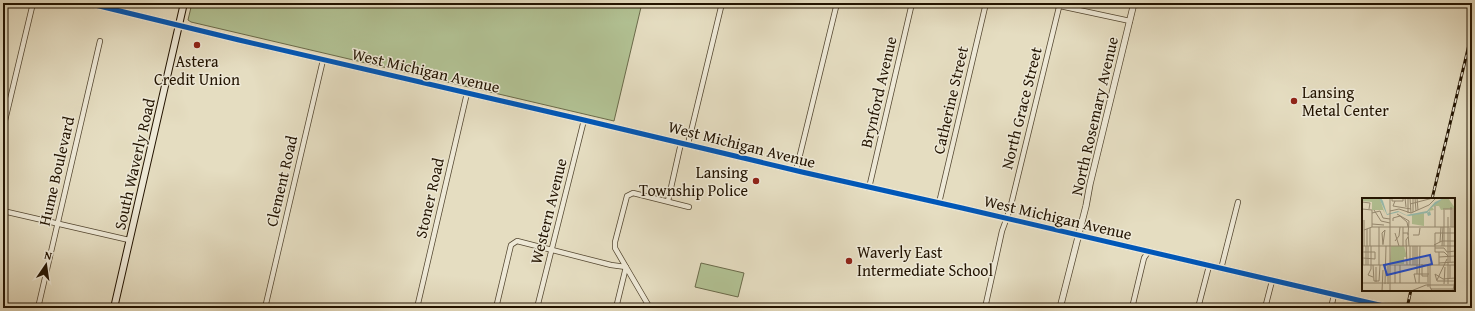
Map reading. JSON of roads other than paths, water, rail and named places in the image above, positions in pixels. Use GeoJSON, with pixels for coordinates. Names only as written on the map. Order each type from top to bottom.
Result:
{"type":"FeatureCollection","features":[{"type":"Feature","properties":{"kind":"main road","name":"South Waverly Road"},"geometry":{"type":"LineString","coordinates":[[114,308],[184,3]]}},
{"type":"Feature","properties":{"kind":"street"},"geometry":{"type":"LineString","coordinates":[[3,129],[33,3]]}},
{"type":"Feature","properties":{"kind":"street","name":"West Michigan Avenue"},"geometry":{"type":"LineString","coordinates":[[87,3],[323,60],[688,144],[796,171],[1392,308]]}},
{"type":"Feature","properties":{"kind":"street"},"geometry":{"type":"LineString","coordinates":[[688,144],[722,3]]}},
{"type":"Feature","properties":{"kind":"street"},"geometry":{"type":"LineString","coordinates":[[796,171],[836,3]]}},
{"type":"Feature","properties":{"kind":"street","name":"Brynford Avenue"},"geometry":{"type":"LineString","coordinates":[[869,188],[912,3]]}},
{"type":"Feature","properties":{"kind":"street","name":"Catherine Street"},"geometry":{"type":"LineString","coordinates":[[939,203],[986,3]]}},
{"type":"Feature","properties":{"kind":"street"},"geometry":{"type":"LineString","coordinates":[[1046,3],[1130,22]]}},
{"type":"Feature","properties":{"kind":"street","name":"North Rosemary Avenue"},"geometry":{"type":"LineString","coordinates":[[1060,308],[1086,206],[1134,3]]}},
{"type":"Feature","properties":{"kind":"street","name":"North Grace Street"},"geometry":{"type":"LineString","coordinates":[[984,308],[1060,5]]}},
{"type":"Feature","properties":{"kind":"street","name":"Hume Boulevard"},"geometry":{"type":"LineString","coordinates":[[38,308],[100,41]]}},
{"type":"Feature","properties":{"kind":"street","name":"Clement Road"},"geometry":{"type":"LineString","coordinates":[[265,308],[323,60]]}},
{"type":"Feature","properties":{"kind":"street","name":"Stoner Road"},"geometry":{"type":"LineString","coordinates":[[417,308],[468,93]]}},
{"type":"Feature","properties":{"kind":"street","name":"Western Avenue"},"geometry":{"type":"LineString","coordinates":[[537,308],[584,120]]}},
{"type":"Feature","properties":{"kind":"street"},"geometry":{"type":"LineString","coordinates":[[668,201],[681,143]]}},
{"type":"Feature","properties":{"kind":"street"},"geometry":{"type":"LineString","coordinates":[[650,308],[615,248],[627,196],[633,193],[689,206]]}},
{"type":"Feature","properties":{"kind":"street"},"geometry":{"type":"LineString","coordinates":[[1221,269],[1238,202]]}},
{"type":"Feature","properties":{"kind":"street"},"geometry":{"type":"LineString","coordinates":[[3,211],[129,240]]}},
{"type":"Feature","properties":{"kind":"street"},"geometry":{"type":"LineString","coordinates":[[496,308],[511,245],[517,242],[611,265],[626,267]]}},
{"type":"Feature","properties":{"kind":"street"},"geometry":{"type":"LineString","coordinates":[[1132,308],[1144,258],[1148,252]]}},
{"type":"Feature","properties":{"kind":"street"},"geometry":{"type":"LineString","coordinates":[[1198,308],[1209,266]]}},
{"type":"Feature","properties":{"kind":"street"},"geometry":{"type":"LineString","coordinates":[[616,308],[626,267]]}},
{"type":"Feature","properties":{"kind":"street"},"geometry":{"type":"LineString","coordinates":[[1265,308],[1272,281]]}},
{"type":"Feature","properties":{"kind":"street"},"geometry":{"type":"LineString","coordinates":[[1331,308],[1334,295]]}},
{"type":"Feature","properties":{"kind":"railway"},"geometry":{"type":"LineString","coordinates":[[1432,198],[1472,32]]}},
{"type":"Feature","properties":{"kind":"railway"},"geometry":{"type":"LineString","coordinates":[[1407,308],[1411,291]]}},
{"type":"Feature","properties":{"kind":"place","name":"Astera Credit Union"},"geometry":{"type":"Point","coordinates":[197,45]}},
{"type":"Feature","properties":{"kind":"place","name":"Lansing Metal Center"},"geometry":{"type":"Point","coordinates":[1294,101]}},
{"type":"Feature","properties":{"kind":"place","name":"Lansing Township Police"},"geometry":{"type":"Point","coordinates":[756,181]}},
{"type":"Feature","properties":{"kind":"place","name":"Waverly East Intermediate School"},"geometry":{"type":"Point","coordinates":[849,261]}}]}
